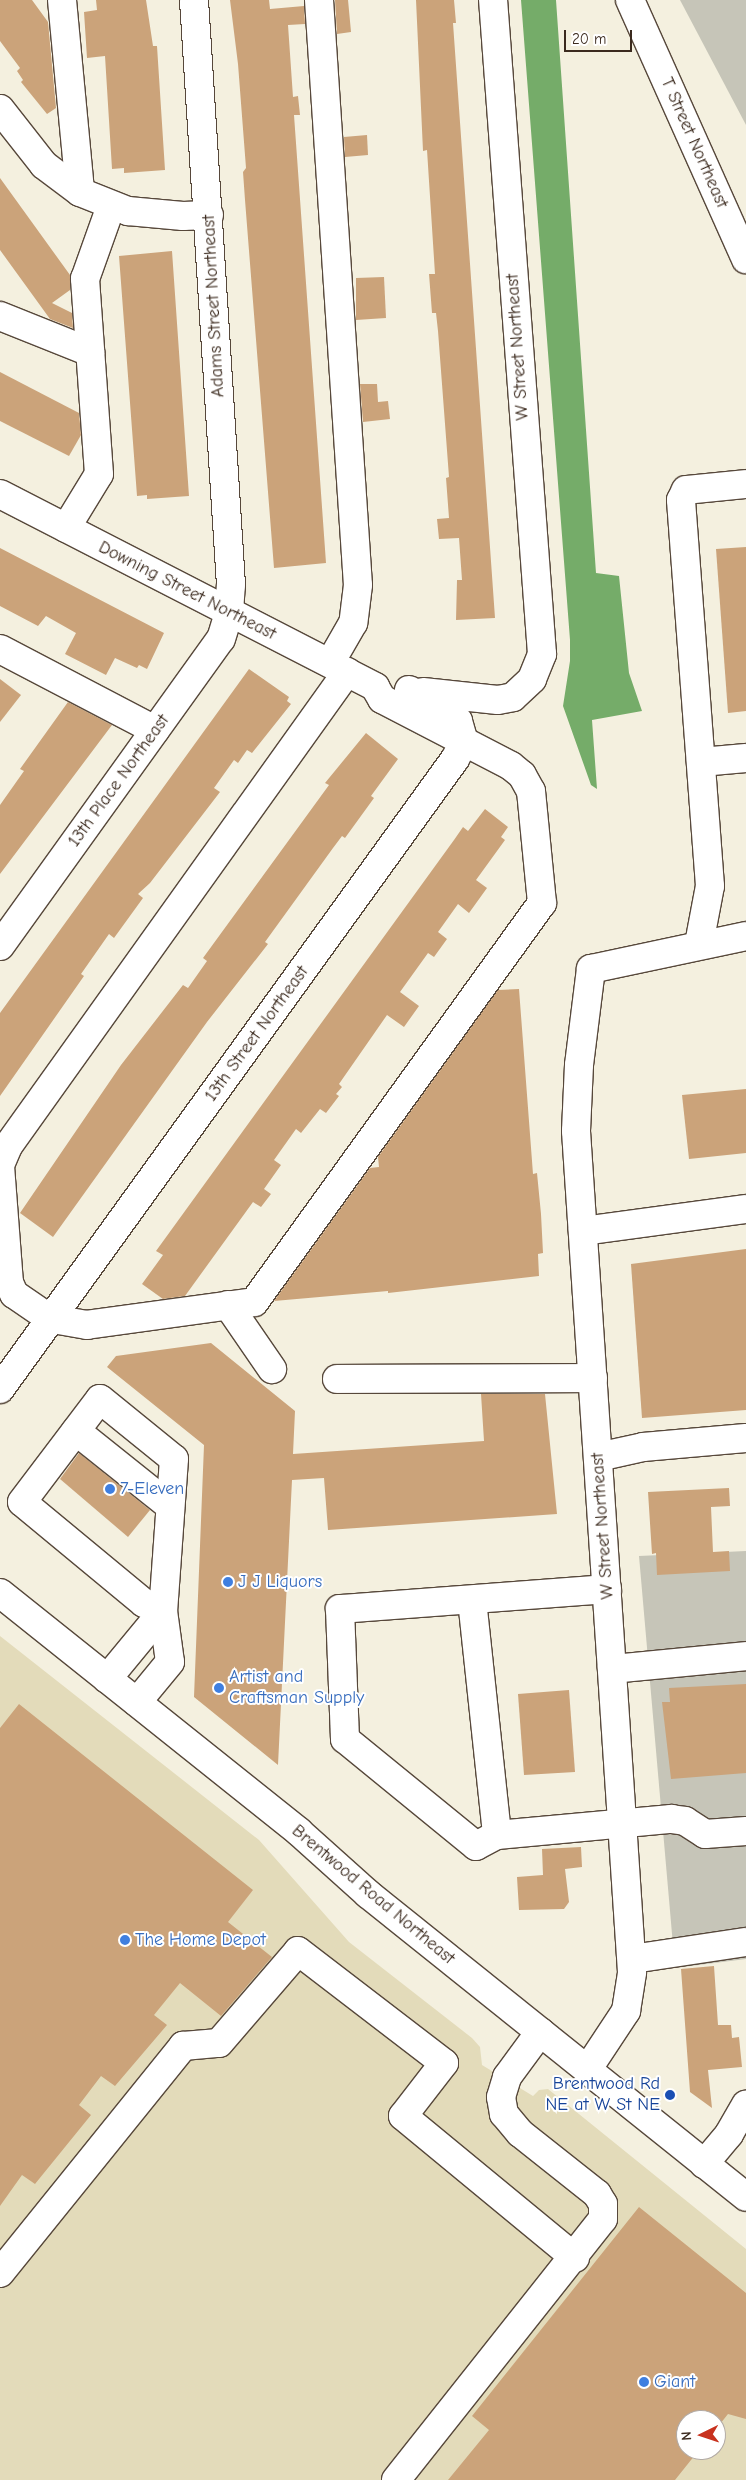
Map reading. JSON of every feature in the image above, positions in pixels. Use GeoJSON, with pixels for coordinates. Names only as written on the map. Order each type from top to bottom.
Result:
{"type":"FeatureCollection","features":[{"type":"Feature","properties":{"kind":"street"},"geometry":{"type":"LineString","coordinates":[[62,0],[80,192]]}},
{"type":"Feature","properties":{"kind":"street","name":"Adams Street Northeast"},"geometry":{"type":"LineString","coordinates":[[194,0],[231,585],[229,612]]}},
{"type":"Feature","properties":{"kind":"street"},"geometry":{"type":"LineString","coordinates":[[49,1318],[14,1294],[9,1283],[0,1166],[8,1146],[338,668],[353,623],[358,585],[319,0]]}},
{"type":"Feature","properties":{"kind":"street","name":"W Street Northeast"},"geometry":{"type":"LineString","coordinates":[[493,0],[543,637],[540,663],[524,689]]}},
{"type":"Feature","properties":{"kind":"street","name":"T Street Northeast"},"geometry":{"type":"LineString","coordinates":[[630,0],[746,259]]}},
{"type":"Feature","properties":{"kind":"street"},"geometry":{"type":"LineString","coordinates":[[0,109],[44,165],[80,192],[110,206],[146,214],[209,215]]}},
{"type":"Feature","properties":{"kind":"street"},"geometry":{"type":"LineString","coordinates":[[66,528],[100,474],[85,279],[110,206]]}},
{"type":"Feature","properties":{"kind":"street"},"geometry":{"type":"LineString","coordinates":[[0,316],[90,352]]}},
{"type":"Feature","properties":{"kind":"street"},"geometry":{"type":"LineString","coordinates":[[746,484],[686,490],[681,500],[710,886],[699,944],[746,936]]}},
{"type":"Feature","properties":{"kind":"street","name":"Downing Street Northeast"},"geometry":{"type":"LineString","coordinates":[[0,494],[375,686],[390,684],[409,690],[498,700],[513,697],[524,689]]}},
{"type":"Feature","properties":{"kind":"street","name":"13th Place Northeast"},"geometry":{"type":"LineString","coordinates":[[0,946],[221,639],[229,612]]}},
{"type":"Feature","properties":{"kind":"street"},"geometry":{"type":"LineString","coordinates":[[0,649],[155,730]]}},
{"type":"Feature","properties":{"kind":"street","name":"Downing Street Northeast"},"geometry":{"type":"LineString","coordinates":[[49,1318],[87,1325],[254,1302],[542,903],[531,792],[522,775],[510,766],[382,699],[375,686]]}},
{"type":"Feature","properties":{"kind":"street"},"geometry":{"type":"LineString","coordinates":[[409,690],[447,710],[458,721],[464,742]]}},
{"type":"Feature","properties":{"kind":"street","name":"13th Street Northeast"},"geometry":{"type":"LineString","coordinates":[[0,1389],[49,1318],[451,764],[464,742]]}},
{"type":"Feature","properties":{"kind":"street"},"geometry":{"type":"LineString","coordinates":[[701,762],[746,758]]}},
{"type":"Feature","properties":{"kind":"street","name":"W Street Northeast"},"geometry":{"type":"LineString","coordinates":[[587,2070],[626,2011],[632,1959],[576,1109],[591,969],[699,944]]}},
{"type":"Feature","properties":{"kind":"street"},"geometry":{"type":"LineString","coordinates":[[583,1231],[746,1209]]}},
{"type":"Feature","properties":{"kind":"street"},"geometry":{"type":"LineString","coordinates":[[228,1305],[272,1369]]}},
{"type":"Feature","properties":{"kind":"street"},"geometry":{"type":"LineString","coordinates":[[337,1379],[593,1378]]}},
{"type":"Feature","properties":{"kind":"street"},"geometry":{"type":"LineString","coordinates":[[137,1702],[170,1662],[163,1610],[174,1459],[100,1399],[22,1502],[144,1603],[163,1610]]}},
{"type":"Feature","properties":{"kind":"street"},"geometry":{"type":"LineString","coordinates":[[76,1431],[170,1506]]}},
{"type":"Feature","properties":{"kind":"street"},"geometry":{"type":"LineString","coordinates":[[598,1457],[643,1447],[746,1438]]}},
{"type":"Feature","properties":{"kind":"street"},"geometry":{"type":"LineString","coordinates":[[607,1589],[340,1609],[345,1739],[476,1846],[498,1835],[671,1819],[685,1822],[705,1834],[746,1831]]}},
{"type":"Feature","properties":{"kind":"street","name":"Brentwood Road Northeast"},"geometry":{"type":"LineString","coordinates":[[0,1593],[746,2197]]}},
{"type":"Feature","properties":{"kind":"street"},"geometry":{"type":"LineString","coordinates":[[472,1600],[498,1835]]}},
{"type":"Feature","properties":{"kind":"street"},"geometry":{"type":"LineString","coordinates":[[107,1679],[163,1610]]}},
{"type":"Feature","properties":{"kind":"street"},"geometry":{"type":"LineString","coordinates":[[612,1669],[746,1656]]}},
{"type":"Feature","properties":{"kind":"street"},"geometry":{"type":"LineString","coordinates":[[632,1959],[746,1942]]}},
{"type":"Feature","properties":{"kind":"street"},"geometry":{"type":"LineString","coordinates":[[0,2273],[183,2046],[219,2043],[298,1951],[444,2063],[403,2116],[574,2258]]}},
{"type":"Feature","properties":{"kind":"street"},"geometry":{"type":"LineString","coordinates":[[396,2480],[601,2224],[604,2214],[601,2199],[514,2128],[502,2106],[502,2090],[509,2072],[540,2032]]}},
{"type":"Feature","properties":{"kind":"street"},"geometry":{"type":"LineString","coordinates":[[704,2164],[729,2134],[746,2104]]}},
{"type":"Feature","properties":{"kind":"shaded area"},"geometry":{"type":"Polygon","coordinates":[[[680,0],[746,0],[746,125],[680,0]]]}},
{"type":"Feature","properties":{"kind":"shaded area"},"geometry":{"type":"Polygon","coordinates":[[[746,1551],[746,1959],[675,1968],[639,1556],[746,1551]]]}},
{"type":"Feature","properties":{"kind":"shaded area"},"geometry":{"type":"Polygon","coordinates":[[[0,1636],[259,1840],[349,1942],[472,2038],[480,2047],[482,2065],[533,2096],[539,2090],[548,2089],[746,2249],[746,2480],[0,2480],[0,1636]]]}},
{"type":"Feature","properties":{"kind":"green space"},"geometry":{"type":"Polygon","coordinates":[[[521,0],[556,0],[596,573],[619,576],[629,673],[642,711],[592,720],[597,789],[591,785],[563,706],[570,661],[570,640],[521,0]]]}},
{"type":"Feature","properties":{"kind":"building"},"geometry":{"type":"Polygon","coordinates":[[[0,0],[32,0],[48,22],[56,108],[47,114],[21,82],[23,80],[17,71],[20,68],[0,41],[0,0]]]}},
{"type":"Feature","properties":{"kind":"building"},"geometry":{"type":"Polygon","coordinates":[[[96,0],[146,0],[153,46],[157,46],[165,170],[124,173],[124,168],[112,169],[105,56],[87,58],[84,12],[97,10],[96,0]]]}},
{"type":"Feature","properties":{"kind":"building"},"geometry":{"type":"Polygon","coordinates":[[[230,0],[269,0],[270,9],[304,6],[305,24],[288,25],[293,97],[298,96],[300,115],[294,115],[326,563],[274,568],[243,172],[246,168],[238,64],[230,0]]]}},
{"type":"Feature","properties":{"kind":"building"},"geometry":{"type":"Polygon","coordinates":[[[335,0],[348,0],[351,32],[337,34],[335,0]]]}},
{"type":"Feature","properties":{"kind":"building"},"geometry":{"type":"Polygon","coordinates":[[[416,0],[454,0],[456,23],[453,23],[495,618],[456,620],[457,580],[462,580],[459,538],[439,539],[437,519],[449,518],[446,478],[449,477],[438,331],[436,313],[432,313],[429,274],[435,274],[427,150],[423,151],[416,0]]]}},
{"type":"Feature","properties":{"kind":"building"},"geometry":{"type":"Polygon","coordinates":[[[367,135],[368,155],[345,157],[344,137],[367,135]]]}},
{"type":"Feature","properties":{"kind":"building"},"geometry":{"type":"Polygon","coordinates":[[[0,178],[70,275],[70,290],[52,303],[72,313],[73,328],[50,319],[0,250],[0,178]]]}},
{"type":"Feature","properties":{"kind":"building"},"geometry":{"type":"Polygon","coordinates":[[[172,251],[189,496],[147,499],[147,495],[137,496],[119,256],[172,251]]]}},
{"type":"Feature","properties":{"kind":"building"},"geometry":{"type":"Polygon","coordinates":[[[384,277],[386,318],[356,320],[356,278],[384,277]]]}},
{"type":"Feature","properties":{"kind":"building"},"geometry":{"type":"Polygon","coordinates":[[[0,372],[79,413],[81,435],[69,456],[0,421],[0,372]]]}},
{"type":"Feature","properties":{"kind":"building"},"geometry":{"type":"Polygon","coordinates":[[[360,384],[377,384],[378,402],[388,401],[390,419],[363,422],[360,384]]]}},
{"type":"Feature","properties":{"kind":"building"},"geometry":{"type":"Polygon","coordinates":[[[746,547],[746,711],[728,713],[716,549],[746,547]]]}},
{"type":"Feature","properties":{"kind":"building"},"geometry":{"type":"Polygon","coordinates":[[[0,548],[164,633],[147,669],[139,665],[137,668],[115,658],[106,675],[65,654],[76,633],[46,616],[38,626],[0,606],[0,548]]]}},
{"type":"Feature","properties":{"kind":"building"},"geometry":{"type":"Polygon","coordinates":[[[249,669],[289,697],[287,701],[291,704],[252,753],[247,750],[238,763],[234,760],[214,788],[220,792],[150,883],[138,894],[143,898],[114,938],[109,934],[81,974],[84,976],[0,1096],[0,1013],[249,669]]]}},
{"type":"Feature","properties":{"kind":"building"},"geometry":{"type":"Polygon","coordinates":[[[0,679],[21,695],[0,722],[0,679]]]}},
{"type":"Feature","properties":{"kind":"building"},"geometry":{"type":"Polygon","coordinates":[[[68,702],[112,725],[0,874],[0,805],[24,771],[20,769],[68,702]]]}},
{"type":"Feature","properties":{"kind":"building"},"geometry":{"type":"Polygon","coordinates":[[[366,733],[398,759],[371,796],[374,798],[345,838],[342,836],[333,848],[265,942],[268,944],[207,1022],[53,1237],[20,1213],[121,1065],[183,985],[188,988],[207,961],[203,958],[329,785],[325,783],[366,733]]]}},
{"type":"Feature","properties":{"kind":"building"},"geometry":{"type":"Polygon","coordinates":[[[485,809],[508,827],[501,837],[505,840],[476,880],[487,888],[469,913],[458,904],[438,932],[447,939],[434,957],[428,953],[400,992],[419,1006],[404,1027],[387,1015],[339,1084],[342,1087],[336,1094],[339,1096],[326,1113],[320,1109],[301,1133],[296,1129],[274,1160],[281,1165],[264,1189],[271,1194],[261,1207],[253,1202],[185,1296],[163,1299],[142,1284],[163,1255],[156,1251],[463,827],[468,831],[485,809]]]}},
{"type":"Feature","properties":{"kind":"building"},"geometry":{"type":"Polygon","coordinates":[[[519,989],[533,1174],[537,1173],[541,1214],[543,1253],[538,1254],[539,1276],[388,1293],[388,1291],[274,1301],[370,1168],[379,1167],[378,1157],[498,990],[519,989]]]}},
{"type":"Feature","properties":{"kind":"building"},"geometry":{"type":"Polygon","coordinates":[[[746,1089],[746,1153],[689,1159],[682,1095],[746,1089]]]}},
{"type":"Feature","properties":{"kind":"building"},"geometry":{"type":"Polygon","coordinates":[[[746,1249],[746,1410],[642,1418],[631,1264],[746,1249]]]}},
{"type":"Feature","properties":{"kind":"building"},"geometry":{"type":"Polygon","coordinates":[[[211,1343],[295,1411],[293,1454],[484,1441],[481,1394],[545,1394],[557,1514],[328,1530],[324,1478],[292,1480],[278,1765],[194,1697],[204,1445],[107,1367],[116,1356],[211,1343]]]}},
{"type":"Feature","properties":{"kind":"building","name":"7-Eleven"},"geometry":{"type":"Polygon","coordinates":[[[79,1453],[150,1510],[128,1537],[60,1479],[79,1453]]]}},
{"type":"Feature","properties":{"kind":"building"},"geometry":{"type":"Polygon","coordinates":[[[729,1488],[730,1506],[711,1507],[713,1552],[729,1551],[730,1571],[657,1575],[656,1553],[652,1554],[648,1492],[729,1488]]]}},
{"type":"Feature","properties":{"kind":"building"},"geometry":{"type":"Polygon","coordinates":[[[746,1684],[746,1773],[671,1779],[662,1702],[670,1702],[669,1688],[746,1684]]]}},
{"type":"Feature","properties":{"kind":"building"},"geometry":{"type":"Polygon","coordinates":[[[569,1690],[575,1772],[524,1775],[518,1694],[569,1690]]]}},
{"type":"Feature","properties":{"kind":"building","name":"The Home Depot"},"geometry":{"type":"Polygon","coordinates":[[[19,1704],[253,1890],[228,1922],[272,1957],[221,2016],[180,1983],[154,2015],[167,2025],[115,2086],[101,2076],[79,2105],[91,2115],[35,2184],[22,2175],[0,2206],[0,1728],[19,1704]]]}},
{"type":"Feature","properties":{"kind":"building"},"geometry":{"type":"Polygon","coordinates":[[[581,1847],[582,1867],[565,1869],[569,1902],[564,1909],[519,1910],[517,1877],[543,1875],[542,1849],[581,1847]]]}},
{"type":"Feature","properties":{"kind":"building"},"geometry":{"type":"Polygon","coordinates":[[[714,1966],[718,2025],[731,2025],[732,2038],[739,2037],[742,2067],[708,2070],[712,2108],[690,2092],[681,1969],[714,1966]]]}},
{"type":"Feature","properties":{"kind":"building"},"geometry":{"type":"Polygon","coordinates":[[[639,2207],[746,2293],[746,2419],[728,2414],[726,2416],[726,2410],[676,2410],[676,2460],[691,2460],[675,2480],[448,2480],[489,2430],[472,2416],[639,2207]]]}},
{"type":"Feature","properties":{"kind":"place","name":"7-Eleven"},"geometry":{"type":"Point","coordinates":[110,1489]}},
{"type":"Feature","properties":{"kind":"place","name":"J J Liquors"},"geometry":{"type":"Point","coordinates":[228,1582]}},
{"type":"Feature","properties":{"kind":"place","name":"Artist and Craftsman Supply"},"geometry":{"type":"Point","coordinates":[219,1688]}},
{"type":"Feature","properties":{"kind":"place","name":"The Home Depot"},"geometry":{"type":"Point","coordinates":[125,1940]}},
{"type":"Feature","properties":{"kind":"place","name":"Brentwood Rd NE at W St NE"},"geometry":{"type":"Point","coordinates":[670,2095]}},
{"type":"Feature","properties":{"kind":"place","name":"Giant"},"geometry":{"type":"Point","coordinates":[644,2382]}}]}
